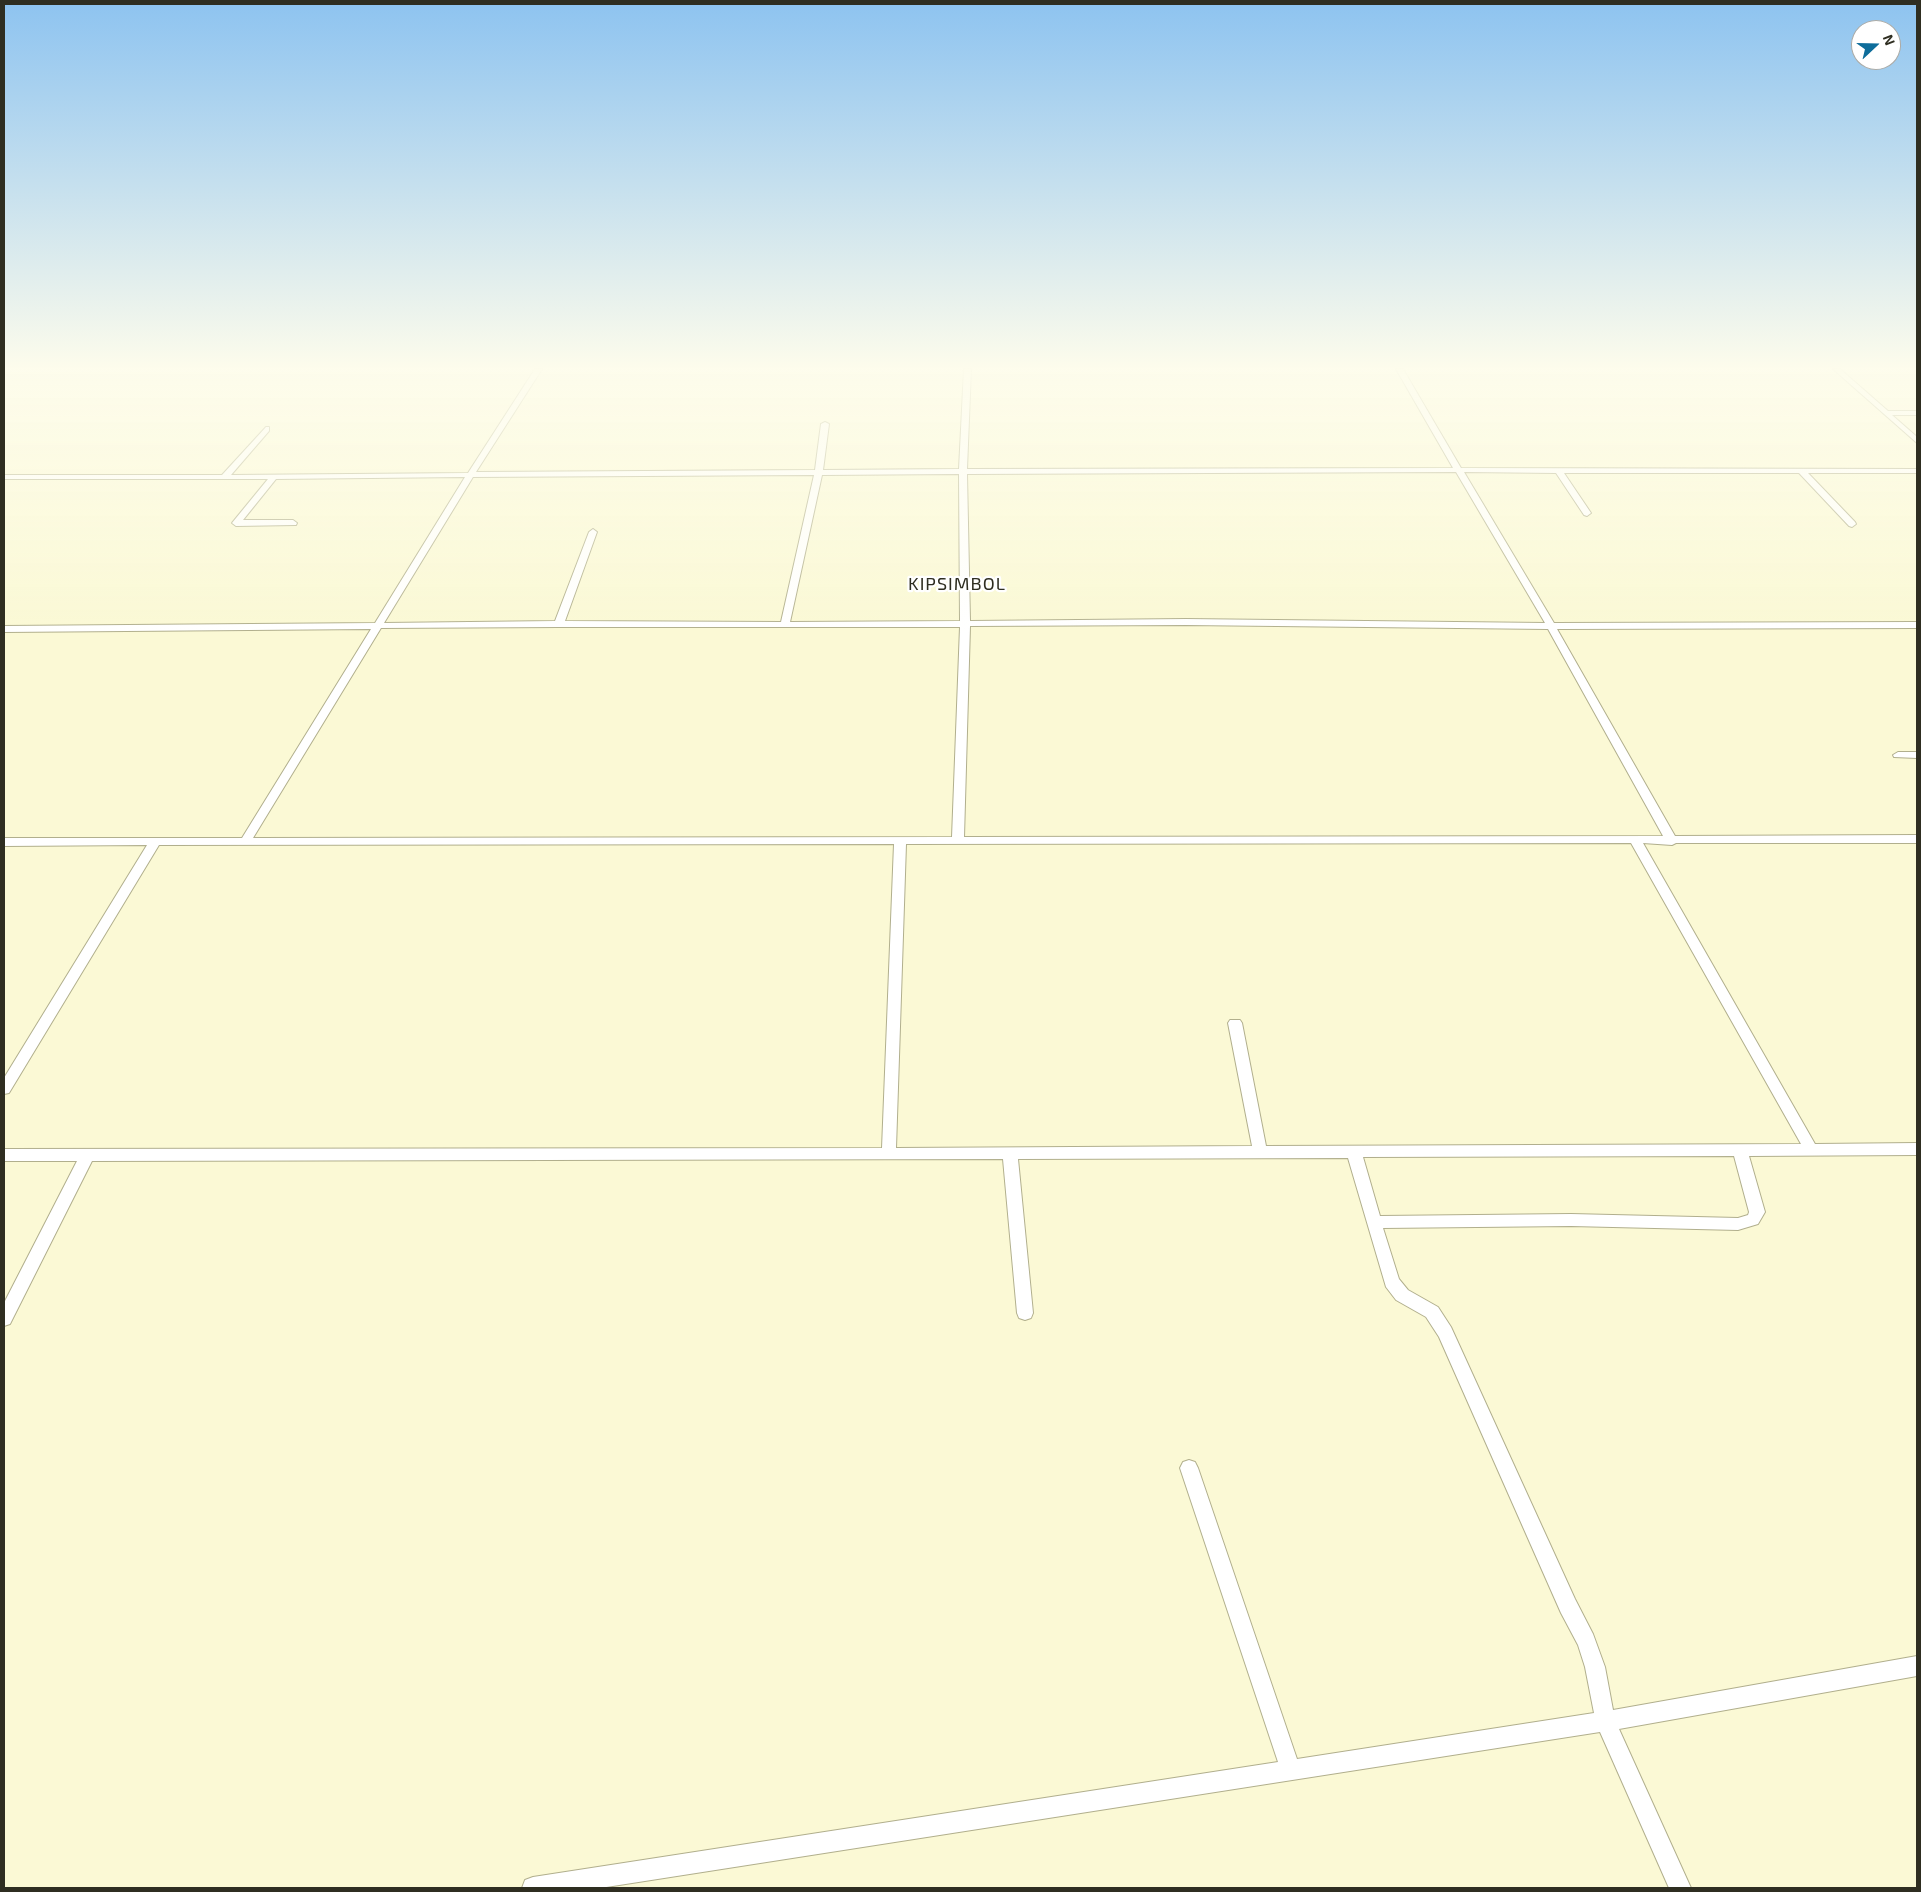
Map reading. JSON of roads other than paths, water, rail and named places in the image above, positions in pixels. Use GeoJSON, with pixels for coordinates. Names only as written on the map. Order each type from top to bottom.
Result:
{"type":"FeatureCollection","features":[{"type":"Feature","properties":{"kind":"street"},"geometry":{"type":"LineString","coordinates":[[225,476],[241,457]]}},
{"type":"Feature","properties":{"kind":"street"},"geometry":{"type":"LineString","coordinates":[[245,842],[481,457]]}},
{"type":"Feature","properties":{"kind":"street"},"geometry":{"type":"LineString","coordinates":[[785,625],[820,457]]}},
{"type":"Feature","properties":{"kind":"street"},"geometry":{"type":"LineString","coordinates":[[958,839],[964,624],[964,457]]}},
{"type":"Feature","properties":{"kind":"street"},"geometry":{"type":"LineString","coordinates":[[1452,457],[1551,626],[1672,841]]}},
{"type":"Feature","properties":{"kind":"street"},"geometry":{"type":"LineString","coordinates":[[4,477],[1460,470],[1917,471]]}},
{"type":"Feature","properties":{"kind":"street"},"geometry":{"type":"LineString","coordinates":[[1559,471],[1587,512]]}},
{"type":"Feature","properties":{"kind":"street"},"geometry":{"type":"LineString","coordinates":[[1802,472],[1852,524]]}},
{"type":"Feature","properties":{"kind":"street"},"geometry":{"type":"LineString","coordinates":[[274,477],[236,523],[293,523]]}},
{"type":"Feature","properties":{"kind":"street"},"geometry":{"type":"LineString","coordinates":[[559,624],[593,532]]}},
{"type":"Feature","properties":{"kind":"street"},"geometry":{"type":"LineString","coordinates":[[4,629],[559,624],[785,625],[1186,622],[1551,626],[1917,625]]}},
{"type":"Feature","properties":{"kind":"street"},"geometry":{"type":"LineString","coordinates":[[1898,755],[1917,755]]}},
{"type":"Feature","properties":{"kind":"street"},"geometry":{"type":"LineString","coordinates":[[4,842],[958,839],[1672,841],[1917,839]]}},
{"type":"Feature","properties":{"kind":"street"},"geometry":{"type":"LineString","coordinates":[[889,1154],[900,840]]}},
{"type":"Feature","properties":{"kind":"street"},"geometry":{"type":"LineString","coordinates":[[4,1089],[156,841]]}},
{"type":"Feature","properties":{"kind":"street"},"geometry":{"type":"LineString","coordinates":[[1636,841],[1811,1149]]}},
{"type":"Feature","properties":{"kind":"street"},"geometry":{"type":"LineString","coordinates":[[1235,1023],[1260,1151]]}},
{"type":"Feature","properties":{"kind":"street"},"geometry":{"type":"LineString","coordinates":[[4,1155],[889,1154],[1917,1149]]}},
{"type":"Feature","properties":{"kind":"street"},"geometry":{"type":"LineString","coordinates":[[1374,1222],[1571,1220],[1738,1224],[1753,1220],[1758,1212],[1740,1150]]}},
{"type":"Feature","properties":{"kind":"street"},"geometry":{"type":"LineString","coordinates":[[1354,1152],[1392,1282],[1402,1294],[1432,1312],[1445,1332],[1568,1606],[1586,1641],[1595,1667],[1605,1721],[1680,1888]]}},
{"type":"Feature","properties":{"kind":"street"},"geometry":{"type":"LineString","coordinates":[[1010,1153],[1025,1313]]}},
{"type":"Feature","properties":{"kind":"street"},"geometry":{"type":"LineString","coordinates":[[4,1319],[87,1156]]}},
{"type":"Feature","properties":{"kind":"street"},"geometry":{"type":"LineString","coordinates":[[1189,1468],[1291,1770]]}},
{"type":"Feature","properties":{"kind":"street"},"geometry":{"type":"LineString","coordinates":[[533,1888],[1605,1721],[1917,1666]]}},
{"type":"Feature","properties":{"kind":"district","name":"KIPSIMBOL"},"geometry":{"type":"Point","coordinates":[957,584]}}]}
